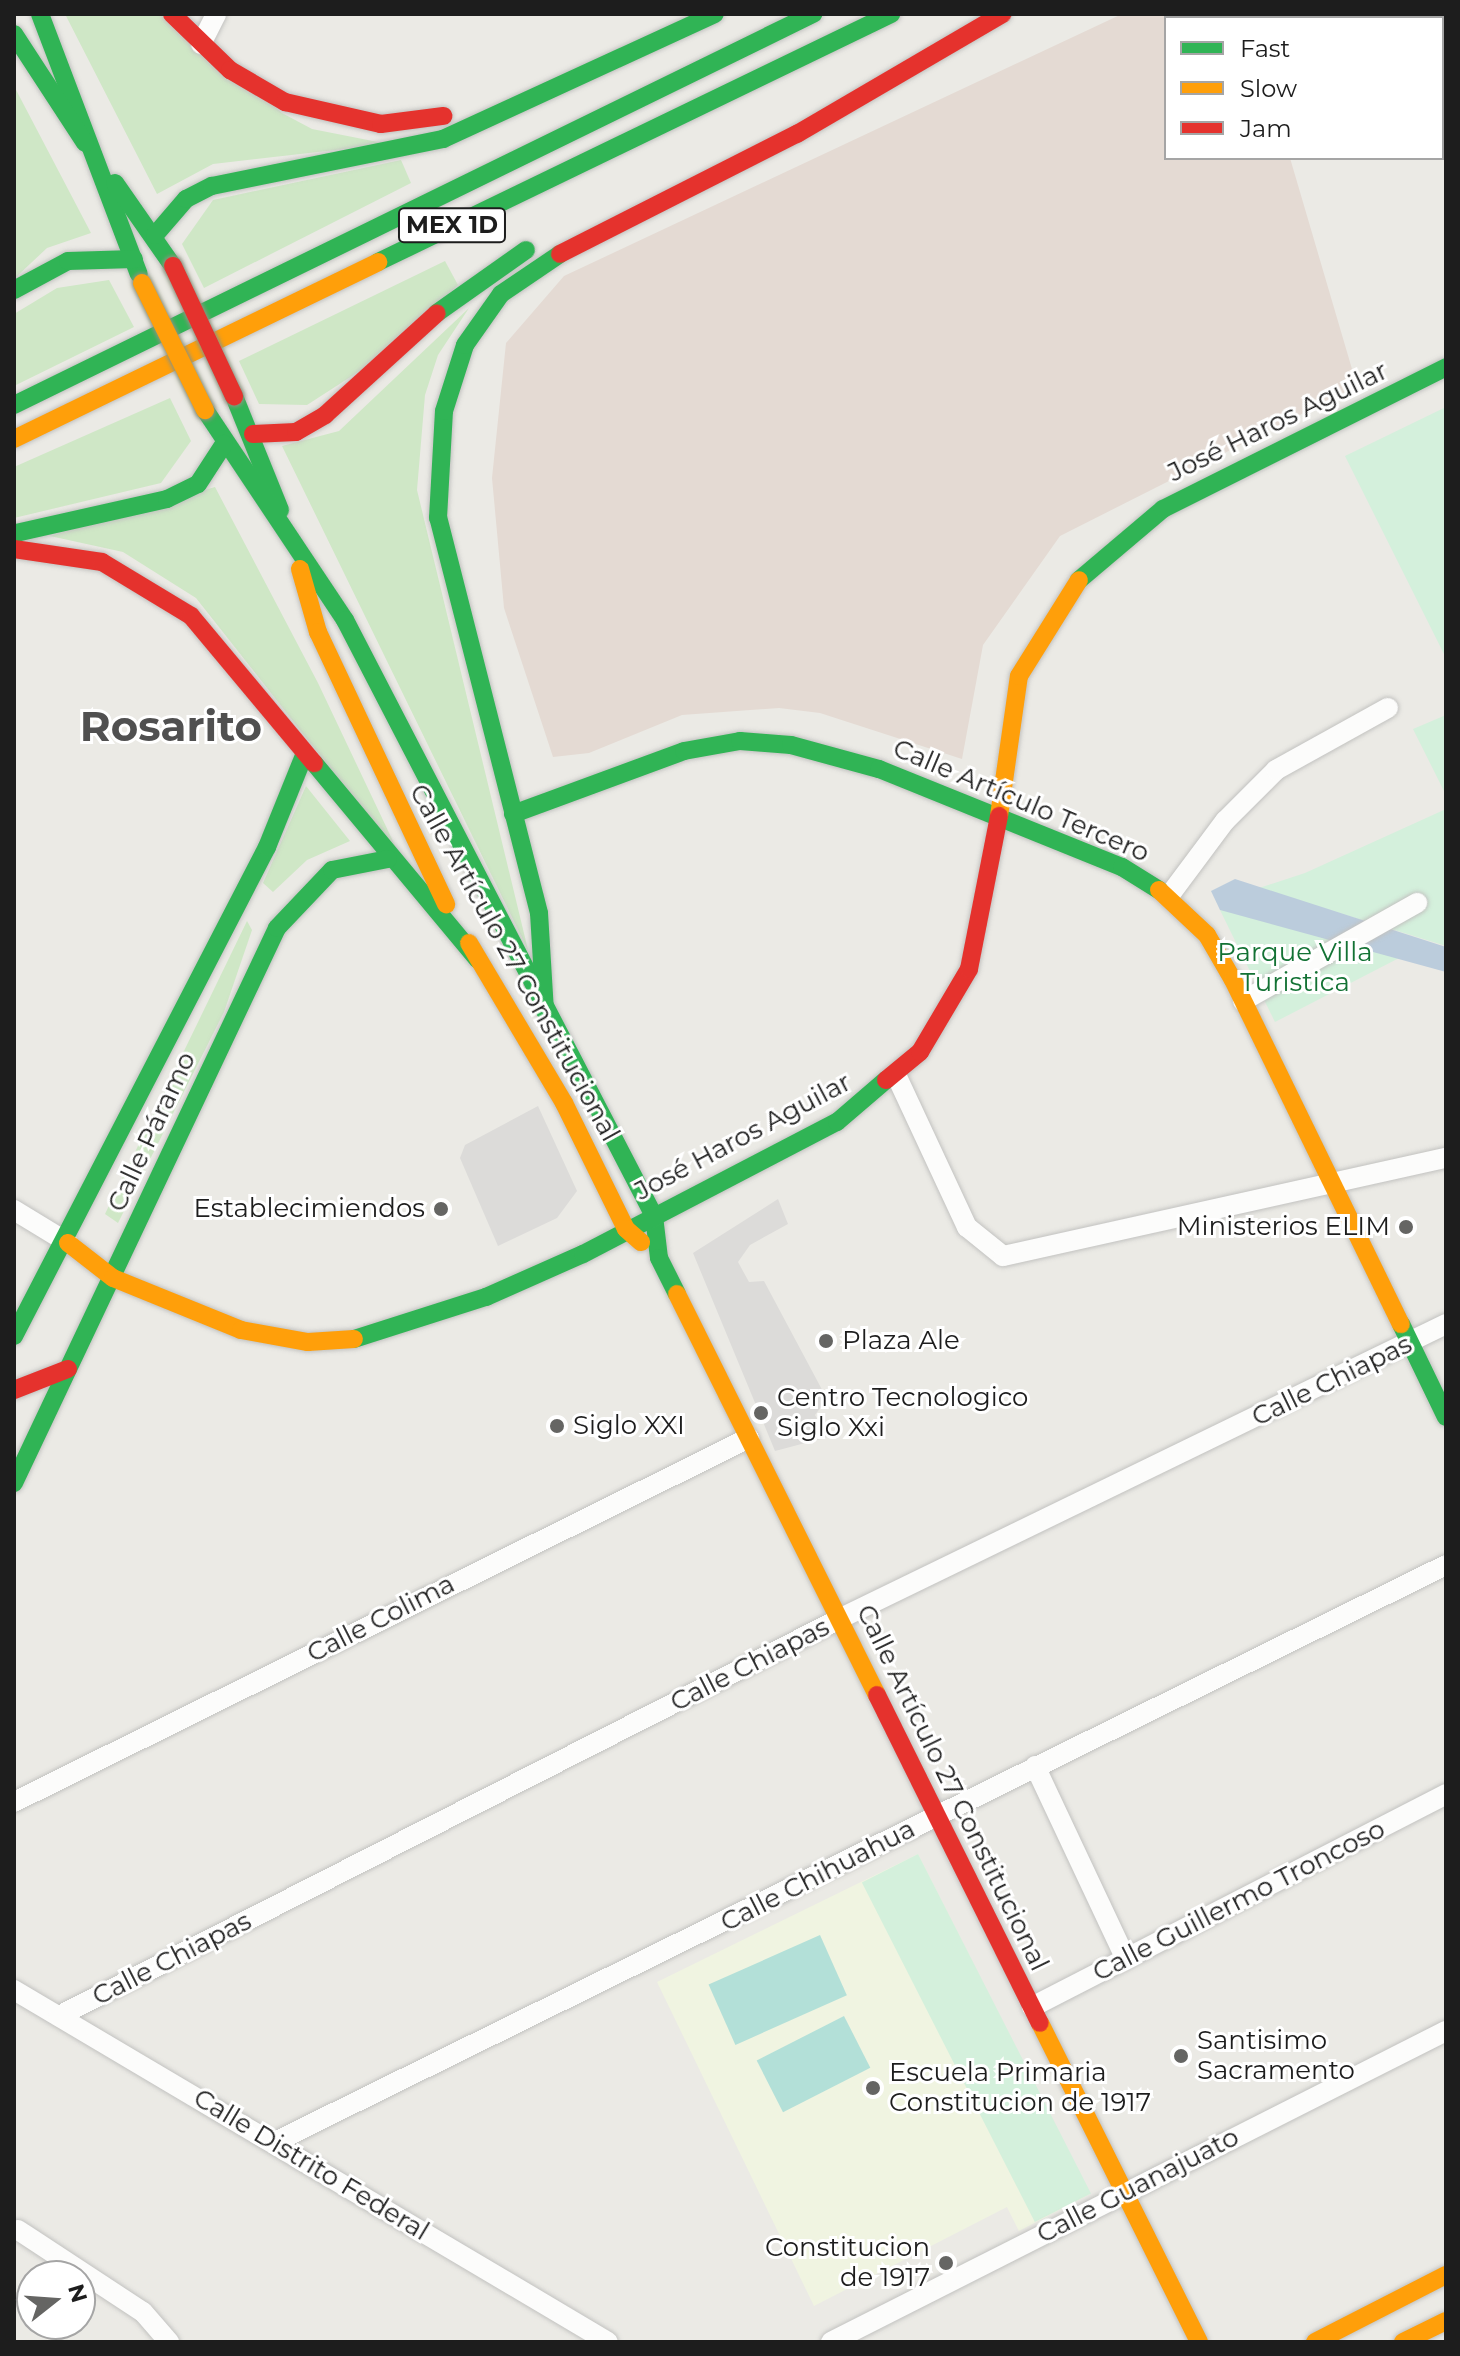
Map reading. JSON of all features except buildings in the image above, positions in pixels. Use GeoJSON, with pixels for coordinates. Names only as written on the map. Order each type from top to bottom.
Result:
{"type":"FeatureCollection","features":[{"type":"Feature","properties":{"kind":"main road","name":"Calle Artículo 27 Constitucional"},"geometry":{"type":"LineString","coordinates":[[40,14],[100,163],[142,283],[205,410],[224,444],[345,620],[545,1011],[654,1216],[659,1258],[1199,2342]]}},
{"type":"Feature","properties":{"kind":"main road"},"geometry":{"type":"LineString","coordinates":[[172,14],[201,44],[285,102],[368,122],[415,122],[480,102],[651,19]]}},
{"type":"Feature","properties":{"kind":"main road"},"geometry":{"type":"LineString","coordinates":[[155,235],[186,199],[212,186],[443,139],[715,14]]}},
{"type":"Feature","properties":{"kind":"main road","name":"MEX 1D"},"geometry":{"type":"LineString","coordinates":[[14,405],[813,14]]}},
{"type":"Feature","properties":{"kind":"main road","name":"MEX 1D"},"geometry":{"type":"LineString","coordinates":[[14,439],[891,14]]}},
{"type":"Feature","properties":{"kind":"main road"},"geometry":{"type":"LineString","coordinates":[[253,434],[296,432],[325,415],[497,266],[922,45],[1002,14]]}},
{"type":"Feature","properties":{"kind":"main road"},"geometry":{"type":"LineString","coordinates":[[545,1011],[539,913],[438,518],[444,411],[465,345],[501,294],[537,266],[797,134],[1002,14]]}},
{"type":"Feature","properties":{"kind":"main road","name":"Calle Artículo 27 Constitucional"},"geometry":{"type":"LineString","coordinates":[[14,34],[100,163],[155,235],[173,266],[253,434],[331,661],[430,876],[564,1103],[626,1229],[659,1258]]}},
{"type":"Feature","properties":{"kind":"main road"},"geometry":{"type":"LineString","coordinates":[[14,290],[68,261],[134,259]]}},
{"type":"Feature","properties":{"kind":"main road","name":"José Haros Aguilar"},"geometry":{"type":"LineString","coordinates":[[68,1243],[113,1278],[267,1336],[363,1338],[486,1297],[654,1216],[837,1122],[897,1077],[940,1025],[969,969],[986,908],[1019,676],[1032,642],[1106,550],[1235,468],[1446,367]]}},
{"type":"Feature","properties":{"kind":"main road"},"geometry":{"type":"LineString","coordinates":[[14,533],[167,499],[198,484],[224,444]]}},
{"type":"Feature","properties":{"kind":"main road"},"geometry":{"type":"LineString","coordinates":[[14,549],[102,562],[161,594],[237,664],[388,859],[478,960]]}},
{"type":"Feature","properties":{"kind":"main road","name":"Calle Artículo Tercero"},"geometry":{"type":"LineString","coordinates":[[513,814],[684,751],[740,741],[835,754],[996,821],[1122,867],[1169,896],[1207,935],[1243,1001],[1446,1417]]}},
{"type":"Feature","properties":{"kind":"main road","name":"Calle Páramo"},"geometry":{"type":"LineString","coordinates":[[14,1336],[68,1243],[267,847],[305,753]]}},
{"type":"Feature","properties":{"kind":"main road","name":"Calle Páramo"},"geometry":{"type":"LineString","coordinates":[[14,1483],[277,928],[332,870],[388,859]]}},
{"type":"Feature","properties":{"kind":"main road"},"geometry":{"type":"LineString","coordinates":[[14,1390],[68,1369]]}},
{"type":"Feature","properties":{"kind":"main road"},"geometry":{"type":"LineString","coordinates":[[1315,2342],[1446,2275]]}},
{"type":"Feature","properties":{"kind":"main road"},"geometry":{"type":"LineString","coordinates":[[1403,2342],[1446,2321]]}},
{"type":"Feature","properties":{"kind":"street"},"geometry":{"type":"LineString","coordinates":[[201,44],[216,14]]}},
{"type":"Feature","properties":{"kind":"street"},"geometry":{"type":"LineString","coordinates":[[1169,896],[1225,821],[1276,770],[1388,708]]}},
{"type":"Feature","properties":{"kind":"street"},"geometry":{"type":"LineString","coordinates":[[1243,1001],[1417,903]]}},
{"type":"Feature","properties":{"kind":"street"},"geometry":{"type":"LineString","coordinates":[[897,1077],[967,1227],[1003,1256],[1332,1187],[1446,1158]]}},
{"type":"Feature","properties":{"kind":"street"},"geometry":{"type":"LineString","coordinates":[[14,1210],[68,1243]]}},
{"type":"Feature","properties":{"kind":"street","name":"Calle Chiapas"},"geometry":{"type":"LineString","coordinates":[[59,2016],[839,1619],[1446,1324]]}},
{"type":"Feature","properties":{"kind":"street","name":"Calle Colima"},"geometry":{"type":"LineString","coordinates":[[14,1802],[749,1438]]}},
{"type":"Feature","properties":{"kind":"street","name":"Calle Chihuahua"},"geometry":{"type":"LineString","coordinates":[[275,2142],[603,1986],[1035,1766],[1446,1565]]}},
{"type":"Feature","properties":{"kind":"street"},"geometry":{"type":"LineString","coordinates":[[1035,1766],[1126,1959]]}},
{"type":"Feature","properties":{"kind":"street","name":"Calle Guillermo Troncoso"},"geometry":{"type":"LineString","coordinates":[[1032,2007],[1446,1794]]}},
{"type":"Feature","properties":{"kind":"street","name":"Calle Distrito Federal"},"geometry":{"type":"LineString","coordinates":[[14,1990],[608,2342]]}},
{"type":"Feature","properties":{"kind":"street","name":"Calle Guanajuato"},"geometry":{"type":"LineString","coordinates":[[831,2342],[1446,2031]]}},
{"type":"Feature","properties":{"kind":"street"},"geometry":{"type":"LineString","coordinates":[[18,2230],[143,2312],[169,2342]]}},
{"type":"Feature","properties":{"kind":"shaded area"},"geometry":{"type":"Polygon","coordinates":[[[1122,14],[1248,14],[1164,16],[1164,160],[1291,160],[1357,386],[1060,536],[983,645],[962,759],[820,713],[779,708],[682,715],[589,753],[553,757],[504,608],[492,478],[506,343],[564,276],[1122,14]]]}},
{"type":"Feature","properties":{"kind":"shaded area"},"geometry":{"type":"Polygon","coordinates":[[[1235,879],[1446,947],[1446,972],[1220,910],[1211,891],[1235,879]]]}},
{"type":"Feature","properties":{"kind":"shaded area"},"geometry":{"type":"Polygon","coordinates":[[[538,1106],[577,1191],[557,1218],[498,1246],[460,1158],[465,1145],[538,1106]]]}},
{"type":"Feature","properties":{"kind":"shaded area"},"geometry":{"type":"Polygon","coordinates":[[[778,1199],[788,1224],[750,1245],[738,1262],[749,1282],[764,1281],[827,1399],[815,1415],[828,1437],[775,1451],[693,1253],[778,1199]]]}},
{"type":"Feature","properties":{"kind":"shaded area","name":"Escuela Primaria Constitucion de 1917"},"geometry":{"type":"Polygon","coordinates":[[[918,1854],[1090,2194],[1019,2231],[1007,2207],[814,2306],[657,1982],[918,1854]]]}},
{"type":"Feature","properties":{"kind":"shaded area"},"geometry":{"type":"Polygon","coordinates":[[[820,1935],[847,1995],[735,2045],[709,1985],[820,1935]]]}},
{"type":"Feature","properties":{"kind":"shaded area"},"geometry":{"type":"Polygon","coordinates":[[[844,2016],[870,2068],[783,2112],[757,2060],[844,2016]]]}},
{"type":"Feature","properties":{"kind":"green space"},"geometry":{"type":"Polygon","coordinates":[[[65,14],[162,14],[282,113],[312,129],[388,144],[213,164],[157,194],[65,14]]]}},
{"type":"Feature","properties":{"kind":"green space"},"geometry":{"type":"Polygon","coordinates":[[[14,86],[91,233],[47,248],[14,279],[14,86]]]}},
{"type":"Feature","properties":{"kind":"green space"},"geometry":{"type":"Polygon","coordinates":[[[401,160],[411,183],[204,288],[182,244],[213,200],[401,160]]]}},
{"type":"Feature","properties":{"kind":"green space"},"geometry":{"type":"Polygon","coordinates":[[[445,261],[458,285],[386,354],[307,405],[259,404],[239,361],[445,261]]]}},
{"type":"Feature","properties":{"kind":"green space"},"geometry":{"type":"Polygon","coordinates":[[[109,280],[134,327],[14,386],[14,314],[57,288],[109,280]]]}},
{"type":"Feature","properties":{"kind":"green space"},"geometry":{"type":"Polygon","coordinates":[[[469,308],[438,355],[425,395],[417,490],[528,950],[282,446],[339,431],[469,308]]]}},
{"type":"Feature","properties":{"kind":"green space"},"geometry":{"type":"Polygon","coordinates":[[[170,398],[191,441],[161,483],[14,518],[14,467],[170,398]]]}},
{"type":"Feature","properties":{"kind":"green space"},"geometry":{"type":"Polygon","coordinates":[[[1446,407],[1446,658],[1345,456],[1446,407]]]}},
{"type":"Feature","properties":{"kind":"green space"},"geometry":{"type":"Polygon","coordinates":[[[215,487],[318,683],[401,858],[196,598],[123,552],[50,536],[215,487]]]}},
{"type":"Feature","properties":{"kind":"green space"},"geometry":{"type":"Polygon","coordinates":[[[1446,715],[1446,795],[1413,729],[1446,715]]]}},
{"type":"Feature","properties":{"kind":"green space"},"geometry":{"type":"Polygon","coordinates":[[[306,786],[350,841],[307,860],[273,892],[263,883],[306,786]]]}},
{"type":"Feature","properties":{"kind":"green space","name":"Parque Villa Turistica"},"geometry":{"type":"Polygon","coordinates":[[[1446,809],[1446,946],[1259,888],[1305,873],[1446,809]]]}},
{"type":"Feature","properties":{"kind":"green space","name":"Parque Villa Turistica"},"geometry":{"type":"Polygon","coordinates":[[[1220,910],[1276,920],[1401,957],[1275,1022],[1220,910]]]}},
{"type":"Feature","properties":{"kind":"green space"},"geometry":{"type":"Polygon","coordinates":[[[247,921],[252,930],[224,1012],[118,1223],[105,1214],[247,921]]]}},
{"type":"Feature","properties":{"kind":"green space"},"geometry":{"type":"Polygon","coordinates":[[[918,1854],[1091,2193],[1035,2222],[862,1883],[918,1854]]]}},
{"type":"Feature","properties":{"kind":"traffic: fast"},"geometry":{"type":"LineString","coordinates":[[40,14],[139,274]]}},
{"type":"Feature","properties":{"kind":"traffic: fast"},"geometry":{"type":"LineString","coordinates":[[155,235],[186,199],[212,186],[443,139],[715,14]]}},
{"type":"Feature","properties":{"kind":"traffic: fast"},"geometry":{"type":"LineString","coordinates":[[14,405],[813,14]]}},
{"type":"Feature","properties":{"kind":"traffic: fast"},"geometry":{"type":"LineString","coordinates":[[378,262],[891,14]]}},
{"type":"Feature","properties":{"kind":"traffic: fast"},"geometry":{"type":"LineString","coordinates":[[14,34],[85,143]]}},
{"type":"Feature","properties":{"kind":"traffic: fast"},"geometry":{"type":"LineString","coordinates":[[115,183],[173,266]]}},
{"type":"Feature","properties":{"kind":"traffic: fast"},"geometry":{"type":"LineString","coordinates":[[437,313],[526,250]]}},
{"type":"Feature","properties":{"kind":"traffic: fast"},"geometry":{"type":"LineString","coordinates":[[545,1011],[539,913],[438,518],[444,411],[465,345],[501,294],[560,254]]}},
{"type":"Feature","properties":{"kind":"traffic: fast"},"geometry":{"type":"LineString","coordinates":[[14,290],[68,261],[134,259]]}},
{"type":"Feature","properties":{"kind":"traffic: fast"},"geometry":{"type":"LineString","coordinates":[[1079,580],[1163,509],[1446,367]]}},
{"type":"Feature","properties":{"kind":"traffic: fast"},"geometry":{"type":"LineString","coordinates":[[234,396],[280,510]]}},
{"type":"Feature","properties":{"kind":"traffic: fast"},"geometry":{"type":"LineString","coordinates":[[205,410],[345,620],[654,1216],[659,1258],[677,1294]]}},
{"type":"Feature","properties":{"kind":"traffic: fast"},"geometry":{"type":"LineString","coordinates":[[16,533],[167,499],[198,484],[224,444]]}},
{"type":"Feature","properties":{"kind":"traffic: fast"},"geometry":{"type":"LineString","coordinates":[[513,814],[684,751],[740,741],[791,745],[879,769],[1122,867],[1159,890]]}},
{"type":"Feature","properties":{"kind":"traffic: fast"},"geometry":{"type":"LineString","coordinates":[[14,1336],[267,847],[305,753]]}},
{"type":"Feature","properties":{"kind":"traffic: fast"},"geometry":{"type":"LineString","coordinates":[[314,763],[478,960]]}},
{"type":"Feature","properties":{"kind":"traffic: fast"},"geometry":{"type":"LineString","coordinates":[[14,1483],[277,928],[332,870],[388,859]]}},
{"type":"Feature","properties":{"kind":"traffic: fast"},"geometry":{"type":"LineString","coordinates":[[354,1339],[486,1297],[583,1254],[837,1122],[886,1080]]}},
{"type":"Feature","properties":{"kind":"traffic: fast"},"geometry":{"type":"LineString","coordinates":[[1401,1324],[1446,1417]]}},
{"type":"Feature","properties":{"kind":"traffic: slow"},"geometry":{"type":"LineString","coordinates":[[14,439],[378,262]]}},
{"type":"Feature","properties":{"kind":"traffic: slow"},"geometry":{"type":"LineString","coordinates":[[142,283],[205,410]]}},
{"type":"Feature","properties":{"kind":"traffic: slow"},"geometry":{"type":"LineString","coordinates":[[300,569],[318,632],[446,904]]}},
{"type":"Feature","properties":{"kind":"traffic: slow"},"geometry":{"type":"LineString","coordinates":[[999,816],[1019,676],[1079,580]]}},
{"type":"Feature","properties":{"kind":"traffic: slow"},"geometry":{"type":"LineString","coordinates":[[1159,890],[1207,935],[1233,980],[1401,1324]]}},
{"type":"Feature","properties":{"kind":"traffic: slow"},"geometry":{"type":"LineString","coordinates":[[469,943],[564,1103],[626,1229],[641,1242]]}},
{"type":"Feature","properties":{"kind":"traffic: slow"},"geometry":{"type":"LineString","coordinates":[[68,1243],[113,1278],[241,1330],[308,1342],[354,1339]]}},
{"type":"Feature","properties":{"kind":"traffic: slow"},"geometry":{"type":"LineString","coordinates":[[677,1294],[877,1695]]}},
{"type":"Feature","properties":{"kind":"traffic: slow"},"geometry":{"type":"LineString","coordinates":[[1040,2023],[1199,2342]]}},
{"type":"Feature","properties":{"kind":"traffic: slow"},"geometry":{"type":"LineString","coordinates":[[1315,2342],[1446,2275]]}},
{"type":"Feature","properties":{"kind":"traffic: slow"},"geometry":{"type":"LineString","coordinates":[[1403,2342],[1446,2321]]}},
{"type":"Feature","properties":{"kind":"traffic: jam"},"geometry":{"type":"LineString","coordinates":[[172,14],[230,70],[285,102],[381,124],[443,116]]}},
{"type":"Feature","properties":{"kind":"traffic: jam"},"geometry":{"type":"LineString","coordinates":[[560,254],[797,134],[1002,14]]}},
{"type":"Feature","properties":{"kind":"traffic: jam"},"geometry":{"type":"LineString","coordinates":[[173,266],[234,396]]}},
{"type":"Feature","properties":{"kind":"traffic: jam"},"geometry":{"type":"LineString","coordinates":[[253,434],[296,432],[325,415],[437,313]]}},
{"type":"Feature","properties":{"kind":"traffic: jam"},"geometry":{"type":"LineString","coordinates":[[14,549],[102,562],[191,616],[314,763]]}},
{"type":"Feature","properties":{"kind":"traffic: jam"},"geometry":{"type":"LineString","coordinates":[[886,1080],[920,1052],[969,969],[999,816]]}},
{"type":"Feature","properties":{"kind":"traffic: jam"},"geometry":{"type":"LineString","coordinates":[[14,1390],[68,1369]]}},
{"type":"Feature","properties":{"kind":"traffic: jam"},"geometry":{"type":"LineString","coordinates":[[877,1695],[1040,2023]]}},
{"type":"Feature","properties":{"kind":"place","name":"Establecimiendos"},"geometry":{"type":"Point","coordinates":[441,1209]}},
{"type":"Feature","properties":{"kind":"place","name":"Ministerios ELIM"},"geometry":{"type":"Point","coordinates":[1406,1227]}},
{"type":"Feature","properties":{"kind":"place","name":"Plaza Ale"},"geometry":{"type":"Point","coordinates":[826,1341]}},
{"type":"Feature","properties":{"kind":"place","name":"Centro Tecnologico Siglo Xxi"},"geometry":{"type":"Point","coordinates":[761,1413]}},
{"type":"Feature","properties":{"kind":"place","name":"Siglo XXI"},"geometry":{"type":"Point","coordinates":[557,1426]}},
{"type":"Feature","properties":{"kind":"place","name":"Santisimo Sacramento"},"geometry":{"type":"Point","coordinates":[1181,2056]}},
{"type":"Feature","properties":{"kind":"place","name":"Escuela Primaria Constitucion de 1917"},"geometry":{"type":"Point","coordinates":[873,2088]}},
{"type":"Feature","properties":{"kind":"place","name":"Constitucion de 1917"},"geometry":{"type":"Point","coordinates":[946,2263]}},
{"type":"Feature","properties":{"kind":"district","name":"Rosarito"},"geometry":{"type":"Point","coordinates":[171,726]}}]}
